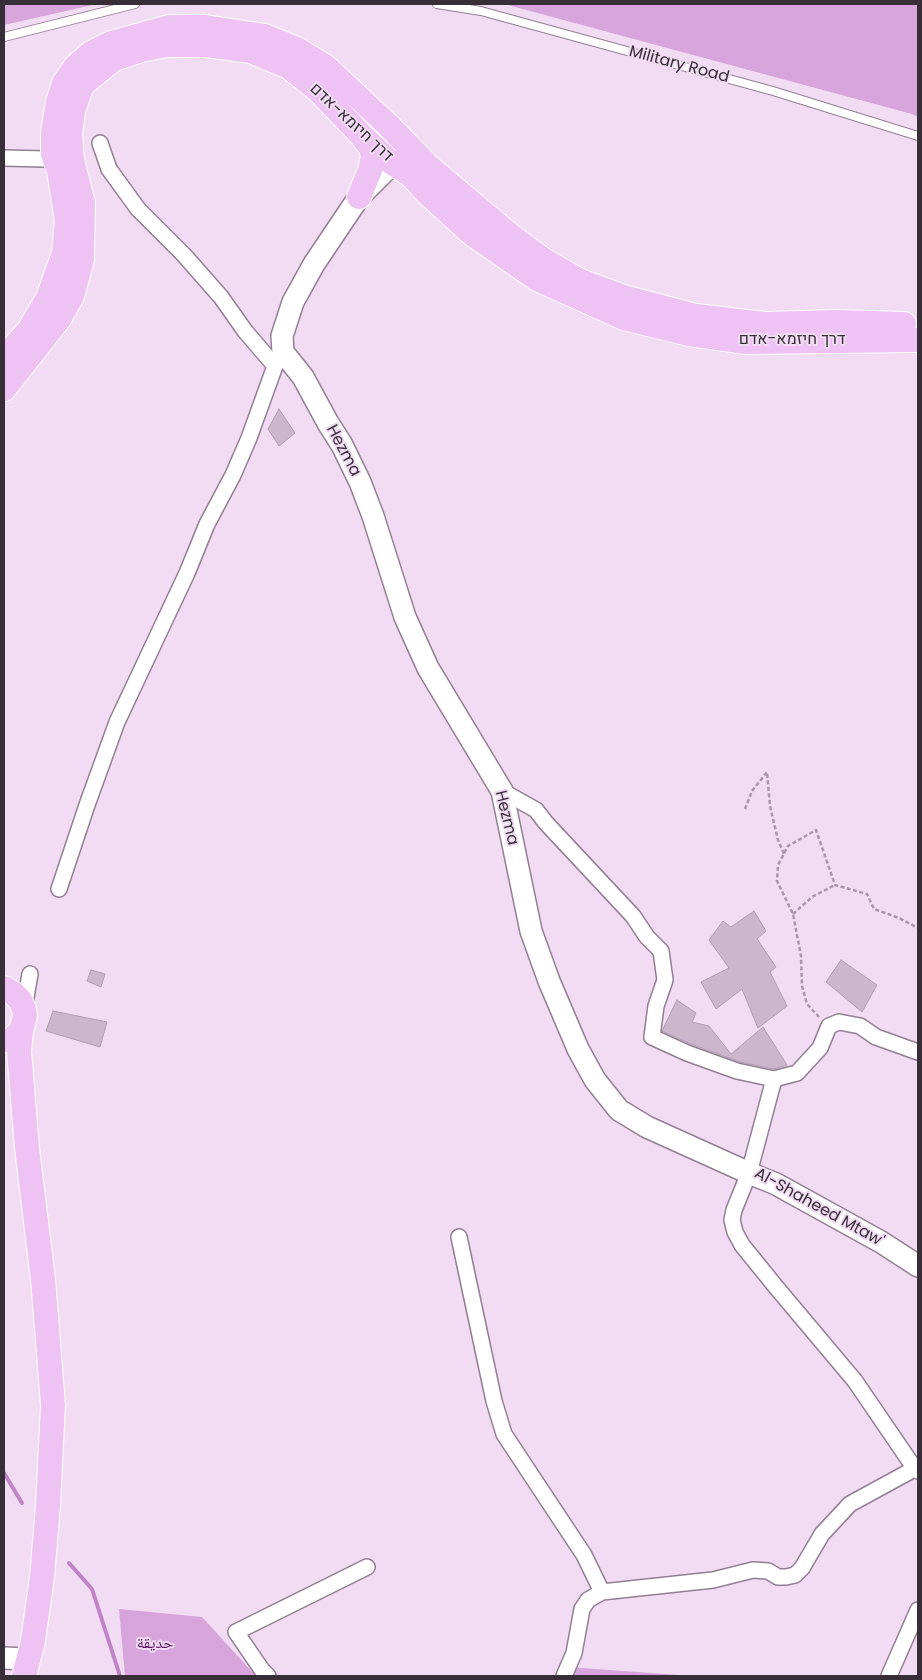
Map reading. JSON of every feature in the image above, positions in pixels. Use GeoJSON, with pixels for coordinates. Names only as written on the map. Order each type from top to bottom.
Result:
{"type":"FeatureCollection","features":[{"type":"Feature","properties":{"kind":"main road","name":"דרך חיזמא-אדם"},"geometry":{"type":"LineString","coordinates":[[4,358],[28,330],[48,298],[64,253],[67,220],[59,171],[53,154],[53,132],[58,102],[64,83],[76,66],[91,53],[111,43],[169,27],[205,27],[265,36],[297,49],[326,67],[388,125],[426,193],[472,234],[537,280],[624,318],[690,334],[746,342],[918,340]]}},
{"type":"Feature","properties":{"kind":"main road","name":"דרך חיזמא-אדם"},"geometry":{"type":"LineString","coordinates":[[4,389],[58,319],[72,296],[82,260],[83,203],[72,160],[70,134],[73,111],[82,85],[114,59],[141,50],[166,45],[206,45],[250,51],[290,67],[318,90],[362,136],[542,259],[580,281],[624,297],[696,316],[765,324],[836,322],[918,326]]}},
{"type":"Feature","properties":{"kind":"main road"},"geometry":{"type":"LineString","coordinates":[[362,136],[371,148],[373,156],[366,189]]}},
{"type":"Feature","properties":{"kind":"main road"},"geometry":{"type":"LineString","coordinates":[[366,189],[386,175],[411,169]]}},
{"type":"Feature","properties":{"kind":"main road"},"geometry":{"type":"LineString","coordinates":[[4,987],[20,1000],[16,1028],[43,1279],[53,1405],[42,1577],[33,1641],[26,1668]]}},
{"type":"Feature","properties":{"kind":"main road"},"geometry":{"type":"LineString","coordinates":[[4,1074],[34,1206]]}},
{"type":"Feature","properties":{"kind":"street"},"geometry":{"type":"LineString","coordinates":[[388,125],[394,158],[411,169]]}},
{"type":"Feature","properties":{"kind":"street"},"geometry":{"type":"LineString","coordinates":[[36,158],[45,153],[51,144],[53,132]]}},
{"type":"Feature","properties":{"kind":"street"},"geometry":{"type":"LineString","coordinates":[[100,143],[109,169],[138,209],[221,297],[245,331],[279,359]]}},
{"type":"Feature","properties":{"kind":"street"},"geometry":{"type":"LineString","coordinates":[[4,158],[45,159],[52,162],[59,171]]}},
{"type":"Feature","properties":{"kind":"street"},"geometry":{"type":"LineString","coordinates":[[59,889],[86,805],[117,722],[187,573],[207,524],[233,475],[248,438],[279,359],[282,336],[293,302],[314,264],[366,189]]}},
{"type":"Feature","properties":{"kind":"street","name":"Hezma"},"geometry":{"type":"LineString","coordinates":[[279,359],[303,377],[342,445],[360,482],[373,516],[405,617],[428,668],[502,791],[531,931],[549,981],[578,1049],[595,1080],[619,1110],[647,1126],[748,1173]]}},
{"type":"Feature","properties":{"kind":"street"},"geometry":{"type":"LineString","coordinates":[[502,791],[536,810],[633,916],[647,937],[661,951],[665,980],[656,1006],[652,1037],[687,1054],[737,1071],[774,1079],[797,1073],[820,1048],[829,1026],[838,1022],[860,1026],[876,1037],[918,1052]]}},
{"type":"Feature","properties":{"kind":"street","name":"Al-Shaheed Mtaw'"},"geometry":{"type":"LineString","coordinates":[[774,1079],[748,1173],[776,1184],[880,1242],[918,1266]]}},
{"type":"Feature","properties":{"kind":"street"},"geometry":{"type":"LineString","coordinates":[[564,1676],[574,1653],[582,1609],[588,1600],[602,1592],[713,1580],[753,1570],[768,1571],[778,1576],[786,1577],[795,1575],[802,1568],[822,1534],[850,1504],[917,1470],[855,1382],[742,1245],[735,1232],[732,1220],[739,1194],[748,1173]]}},
{"type":"Feature","properties":{"kind":"street"},"geometry":{"type":"LineString","coordinates":[[459,1237],[494,1401],[504,1434],[584,1555],[602,1592]]}},
{"type":"Feature","properties":{"kind":"street"},"geometry":{"type":"LineString","coordinates":[[268,1676],[236,1632],[367,1567]]}},
{"type":"Feature","properties":{"kind":"street"},"geometry":{"type":"LineString","coordinates":[[889,1676],[918,1610]]}},
{"type":"Feature","properties":{"kind":"street"},"geometry":{"type":"LineString","coordinates":[[4,1658],[26,1668]]}},
{"type":"Feature","properties":{"kind":"lane"},"geometry":{"type":"LineString","coordinates":[[4,37],[135,4]]}},
{"type":"Feature","properties":{"kind":"lane","name":"Military Road"},"geometry":{"type":"LineString","coordinates":[[436,4],[481,11],[763,88],[918,136]]}},
{"type":"Feature","properties":{"kind":"path"},"geometry":{"type":"LineString","coordinates":[[745,809],[752,791],[767,772],[770,806],[778,840],[784,854]]}},
{"type":"Feature","properties":{"kind":"path"},"geometry":{"type":"LineString","coordinates":[[829,1026],[807,1004],[802,986],[801,956],[793,914],[776,881],[778,865],[788,846],[816,830],[835,885]]}},
{"type":"Feature","properties":{"kind":"path"},"geometry":{"type":"LineString","coordinates":[[793,914],[812,896],[835,885],[867,894],[874,909],[899,918],[918,928]]}},
{"type":"Feature","properties":{"kind":"green space"},"geometry":{"type":"Polygon","coordinates":[[[4,4],[97,4],[4,25],[4,4]]]}},
{"type":"Feature","properties":{"kind":"green space"},"geometry":{"type":"Polygon","coordinates":[[[504,4],[918,4],[918,117],[912,114],[504,4]]]}},
{"type":"Feature","properties":{"kind":"green space","name":"حديقة"},"geometry":{"type":"Polygon","coordinates":[[[119,1609],[202,1617],[256,1676],[125,1676],[119,1609]]]}},
{"type":"Feature","properties":{"kind":"green space"},"geometry":{"type":"Polygon","coordinates":[[[568,1667],[693,1676],[563,1676],[568,1667]]]}},
{"type":"Feature","properties":{"kind":"building"},"geometry":{"type":"Polygon","coordinates":[[[279,409],[295,433],[279,446],[268,429],[279,409]]]}},
{"type":"Feature","properties":{"kind":"building"},"geometry":{"type":"Polygon","coordinates":[[[754,911],[766,931],[757,939],[776,967],[770,972],[787,1006],[758,1028],[742,989],[716,1009],[701,982],[729,968],[709,940],[723,921],[731,927],[754,911]]]}},
{"type":"Feature","properties":{"kind":"building"},"geometry":{"type":"Polygon","coordinates":[[[841,960],[877,985],[862,1012],[826,982],[841,960]]]}},
{"type":"Feature","properties":{"kind":"building"},"geometry":{"type":"Polygon","coordinates":[[[91,970],[105,974],[101,987],[87,981],[91,970]]]}},
{"type":"Feature","properties":{"kind":"building"},"geometry":{"type":"Polygon","coordinates":[[[677,1000],[696,1013],[692,1022],[709,1026],[731,1054],[763,1027],[787,1065],[774,1069],[740,1062],[662,1031],[677,1000]]]}},
{"type":"Feature","properties":{"kind":"building"},"geometry":{"type":"Polygon","coordinates":[[[53,1011],[107,1022],[100,1047],[46,1031],[53,1011]]]}},
{"type":"Feature","properties":{"kind":"waterway"},"geometry":{"type":"LineString","coordinates":[[4,1473],[22,1503]]}},
{"type":"Feature","properties":{"kind":"waterway"},"geometry":{"type":"LineString","coordinates":[[69,1563],[92,1589],[120,1676]]}}]}
